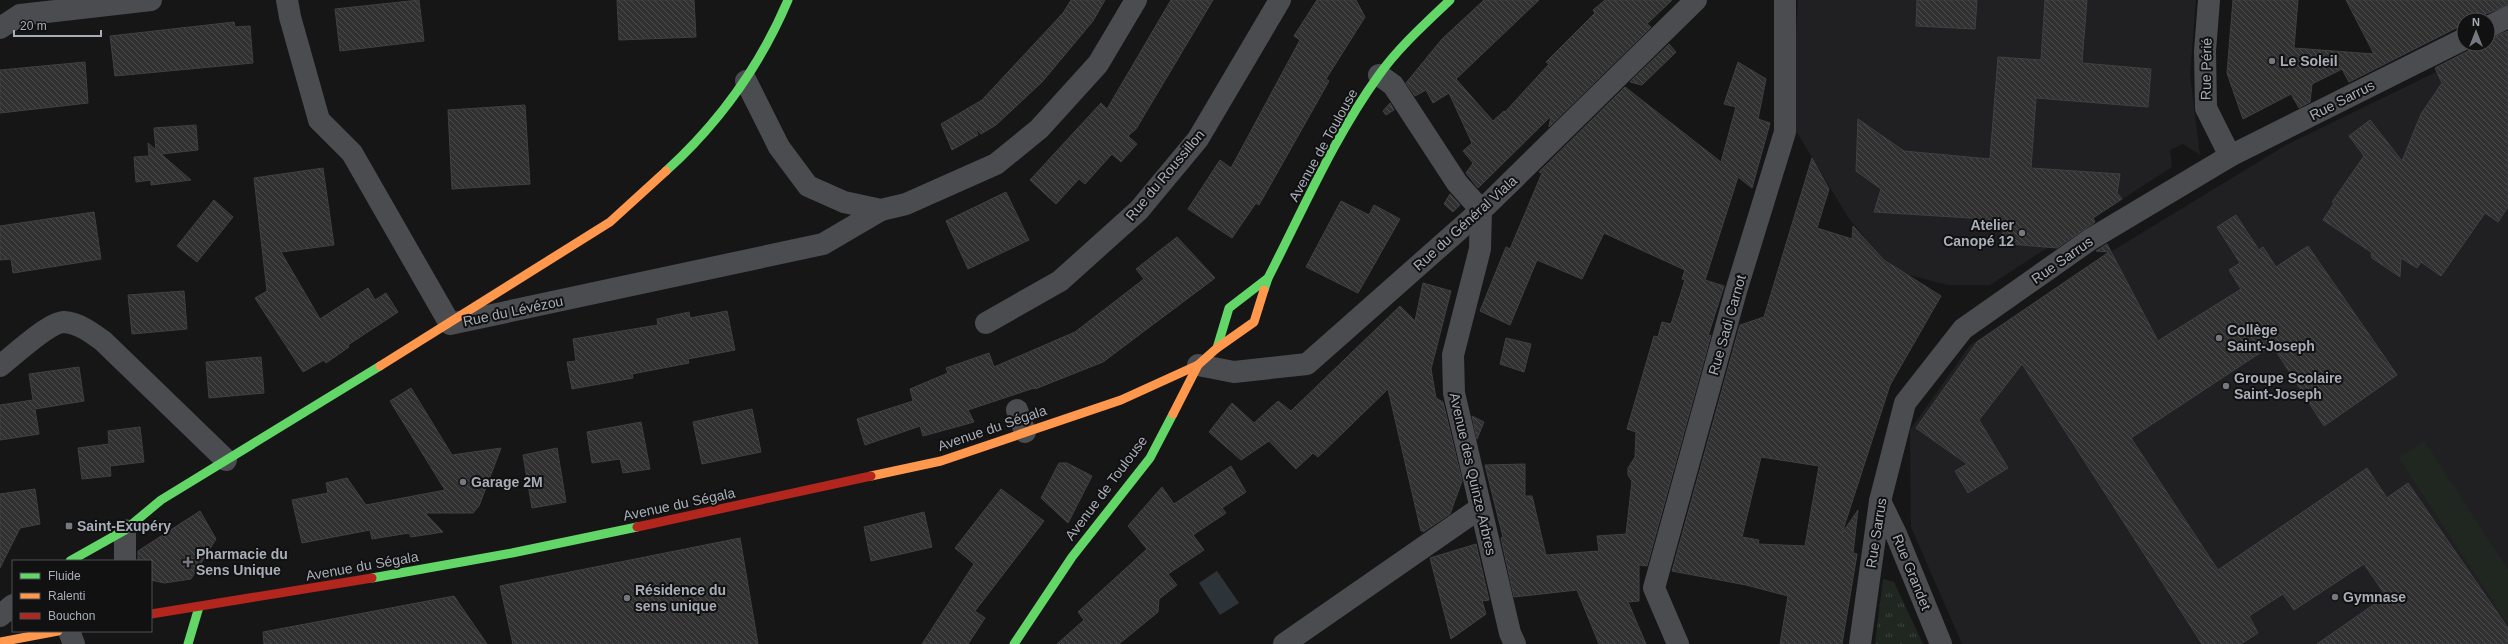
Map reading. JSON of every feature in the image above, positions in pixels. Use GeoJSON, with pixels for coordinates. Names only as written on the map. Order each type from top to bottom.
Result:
{"type":"FeatureCollection","features":[{"type":"Feature","properties":{"kind":"main road"},"geometry":{"type":"LineString","coordinates":[[72,560],[125,530],[161,500],[450,324],[610,222],[692,147],[746,81],[774,33],[788,0]]}},
{"type":"Feature","properties":{"kind":"main road","name":"Avenue de Toulouse"},"geometry":{"type":"LineString","coordinates":[[1014,644],[1072,557],[1150,458],[1198,365],[1218,348],[1254,322],[1268,278],[1344,129],[1379,75],[1404,45],[1450,0]]}},
{"type":"Feature","properties":{"kind":"main road","name":"Avenue de Toulouse"},"geometry":{"type":"LineString","coordinates":[[1218,348],[1229,308],[1268,278]]}},
{"type":"Feature","properties":{"kind":"main road","name":"Avenue du Ségala"},"geometry":{"type":"LineString","coordinates":[[152,614],[273,596],[652,524],[941,461],[1121,400],[1198,365]]}},
{"type":"Feature","properties":{"kind":"main road"},"geometry":{"type":"LineString","coordinates":[[188,644],[198,607]]}},
{"type":"Feature","properties":{"kind":"main road"},"geometry":{"type":"LineString","coordinates":[[0,642],[53,632]]}},
{"type":"Feature","properties":{"kind":"street"},"geometry":{"type":"LineString","coordinates":[[0,28],[20,15],[151,0]]}},
{"type":"Feature","properties":{"kind":"street","name":"Rue du Lévézou"},"geometry":{"type":"LineString","coordinates":[[287,0],[290,17],[319,120],[352,153],[450,324],[823,244],[881,210]]}},
{"type":"Feature","properties":{"kind":"street"},"geometry":{"type":"LineString","coordinates":[[746,81],[779,147],[808,186],[844,202],[881,210],[906,204],[996,164],[1039,129],[1098,64],[1136,0]]}},
{"type":"Feature","properties":{"kind":"street","name":"Rue du Roussillon"},"geometry":{"type":"LineString","coordinates":[[986,323],[1060,281],[1139,210],[1198,139],[1280,0]]}},
{"type":"Feature","properties":{"kind":"street","name":"Rue du Général Viala"},"geometry":{"type":"LineString","coordinates":[[1198,365],[1234,372],[1307,364],[1482,210],[1696,0]]}},
{"type":"Feature","properties":{"kind":"street","name":"Rue Sadi Carnot"},"geometry":{"type":"LineString","coordinates":[[1678,644],[1654,588],[1736,291],[1785,132],[1786,0]]}},
{"type":"Feature","properties":{"kind":"street","name":"Rue Périé"},"geometry":{"type":"LineString","coordinates":[[2209,0],[2205,51],[2206,108],[2230,156]]}},
{"type":"Feature","properties":{"kind":"street"},"geometry":{"type":"LineString","coordinates":[[2496,23],[2508,17]]}},
{"type":"Feature","properties":{"kind":"street","name":"Rue Sarrus"},"geometry":{"type":"LineString","coordinates":[[1860,644],[1880,501],[1905,402],[1963,329],[2091,239],[2230,156],[2456,43]]}},
{"type":"Feature","properties":{"kind":"street"},"geometry":{"type":"LineString","coordinates":[[1379,75],[1393,86],[1457,183],[1482,210]]}},
{"type":"Feature","properties":{"kind":"street","name":"Avenue des Quinze Arbres"},"geometry":{"type":"LineString","coordinates":[[1482,210],[1480,249],[1453,355],[1454,393],[1510,633],[1515,644]]}},
{"type":"Feature","properties":{"kind":"street"},"geometry":{"type":"LineString","coordinates":[[0,366],[47,329],[63,322],[83,327],[103,341],[226,460]]}},
{"type":"Feature","properties":{"kind":"street"},"geometry":{"type":"LineString","coordinates":[[1017,410],[1025,432]]}},
{"type":"Feature","properties":{"kind":"street","name":"Rue Grandet"},"geometry":{"type":"LineString","coordinates":[[1880,501],[1896,534],[1941,644]]}},
{"type":"Feature","properties":{"kind":"street"},"geometry":{"type":"LineString","coordinates":[[1284,644],[1480,508]]}},
{"type":"Feature","properties":{"kind":"street"},"geometry":{"type":"LineString","coordinates":[[125,530],[125,560]]}},
{"type":"Feature","properties":{"kind":"street"},"geometry":{"type":"LineString","coordinates":[[0,616],[12,606]]}},
{"type":"Feature","properties":{"kind":"street"},"geometry":{"type":"LineString","coordinates":[[69,632],[74,644]]}},
{"type":"Feature","properties":{"kind":"shaded area"},"geometry":{"type":"Polygon","coordinates":[[[1798,0],[2196,0],[2190,74],[2200,155],[2183,144],[2170,150],[2172,167],[1990,285],[1947,285],[1905,274],[1884,260],[1849,219],[1796,131],[1794,64],[1798,0]]]}},
{"type":"Feature","properties":{"kind":"shaded area","name":"Groupe Scolaire Saint-Joseph"},"geometry":{"type":"Polygon","coordinates":[[[2508,37],[2508,644],[1962,644],[1911,527],[1910,430],[1970,345],[2086,267],[2286,145],[2477,52],[2496,52],[2496,43],[2508,37]]]}},
{"type":"Feature","properties":{"kind":"shaded area"},"geometry":{"type":"Polygon","coordinates":[[[1217,571],[1239,603],[1220,615],[1199,583],[1217,571]]]}},
{"type":"Feature","properties":{"kind":"green space"},"geometry":{"type":"Polygon","coordinates":[[[2424,441],[2508,570],[2508,624],[2399,458],[2424,441]]]}},
{"type":"Feature","properties":{"kind":"green space"},"geometry":{"type":"Polygon","coordinates":[[[1883,579],[1894,582],[1923,644],[1875,644],[1883,579]]]}},
{"type":"Feature","properties":{"kind":"building"},"geometry":{"type":"Polygon","coordinates":[[[419,0],[424,41],[340,51],[335,9],[419,0]]]}},
{"type":"Feature","properties":{"kind":"building"},"geometry":{"type":"Polygon","coordinates":[[[617,0],[694,0],[696,37],[619,40],[617,0]]]}},
{"type":"Feature","properties":{"kind":"building"},"geometry":{"type":"Polygon","coordinates":[[[1071,0],[1105,0],[1093,21],[1042,82],[996,125],[981,134],[975,128],[978,135],[952,150],[941,124],[982,100],[1063,13],[1071,0]]]}},
{"type":"Feature","properties":{"kind":"building"},"geometry":{"type":"Polygon","coordinates":[[[1171,0],[1213,0],[1136,129],[1128,136],[1137,144],[1121,162],[1112,154],[1085,184],[1079,179],[1056,204],[1030,180],[1101,103],[1107,109],[1171,0]]]}},
{"type":"Feature","properties":{"kind":"building"},"geometry":{"type":"Polygon","coordinates":[[[1317,0],[1356,0],[1365,17],[1326,79],[1329,81],[1259,205],[1256,203],[1232,238],[1188,209],[1220,160],[1231,168],[1300,40],[1294,36],[1317,0]]]}},
{"type":"Feature","properties":{"kind":"building"},"geometry":{"type":"Polygon","coordinates":[[[1484,0],[1539,0],[1456,79],[1493,121],[1504,111],[1505,112],[1549,64],[1546,62],[1595,13],[1593,10],[1605,0],[1672,0],[1647,24],[1651,27],[1549,127],[1551,116],[1478,188],[1466,173],[1473,163],[1463,151],[1472,143],[1449,93],[1433,103],[1426,90],[1415,96],[1406,83],[1442,39],[1484,0]]]}},
{"type":"Feature","properties":{"kind":"building"},"geometry":{"type":"Polygon","coordinates":[[[1917,0],[1977,0],[1975,29],[1916,26],[1917,0]]]}},
{"type":"Feature","properties":{"kind":"building"},"geometry":{"type":"Polygon","coordinates":[[[2045,0],[2087,0],[2082,63],[2151,69],[2148,107],[2036,98],[2031,168],[2120,174],[2117,193],[2122,199],[2093,218],[2095,222],[2057,248],[2010,244],[2010,240],[2003,239],[2003,229],[1985,228],[1986,219],[1874,212],[1881,189],[1856,171],[1858,119],[1904,151],[1990,159],[1998,57],[2041,60],[2045,0]]]}},
{"type":"Feature","properties":{"kind":"building"},"geometry":{"type":"Polygon","coordinates":[[[2233,0],[2298,0],[2294,48],[2374,54],[2346,0],[2508,0],[2508,5],[2491,12],[2456,12],[2456,28],[2349,82],[2342,69],[2312,84],[2310,102],[2299,108],[2291,94],[2243,119],[2227,73],[2233,0]]]}},
{"type":"Feature","properties":{"kind":"building"},"geometry":{"type":"Polygon","coordinates":[[[234,22],[235,27],[250,26],[253,63],[115,76],[110,36],[234,22]]]}},
{"type":"Feature","properties":{"kind":"building"},"geometry":{"type":"Polygon","coordinates":[[[2508,31],[2508,207],[2498,222],[2485,213],[2441,276],[2421,262],[2417,268],[2401,258],[2400,277],[2372,258],[2371,252],[2323,220],[2334,203],[2332,202],[2364,156],[2349,136],[2370,120],[2402,161],[2421,114],[2442,83],[2435,68],[2466,52],[2496,52],[2496,36],[2508,31]]]}},
{"type":"Feature","properties":{"kind":"building"},"geometry":{"type":"Polygon","coordinates":[[[1669,44],[1676,52],[1642,85],[1630,82],[1669,44]]]}},
{"type":"Feature","properties":{"kind":"building"},"geometry":{"type":"Polygon","coordinates":[[[85,62],[88,103],[0,113],[0,70],[85,62]]]}},
{"type":"Feature","properties":{"kind":"building"},"geometry":{"type":"Polygon","coordinates":[[[1738,62],[1766,79],[1758,119],[1770,123],[1752,188],[1738,177],[1705,280],[1724,286],[1708,336],[1711,335],[1647,566],[1639,565],[1639,601],[1628,602],[1646,644],[1599,644],[1577,590],[1514,597],[1501,538],[1503,537],[1485,465],[1525,464],[1525,496],[1532,496],[1546,555],[1599,551],[1597,536],[1626,534],[1632,481],[1628,475],[1628,468],[1635,457],[1636,432],[1627,429],[1654,336],[1658,337],[1662,322],[1671,324],[1685,280],[1682,279],[1685,270],[1604,233],[1582,279],[1537,260],[1510,325],[1480,311],[1506,247],[1510,249],[1542,173],[1539,172],[1625,87],[1721,162],[1736,107],[1724,104],[1738,62]]]}},
{"type":"Feature","properties":{"kind":"building"},"geometry":{"type":"Polygon","coordinates":[[[1390,103],[1394,110],[1386,115],[1383,111],[1390,103]]]}},
{"type":"Feature","properties":{"kind":"building"},"geometry":{"type":"Polygon","coordinates":[[[525,105],[530,184],[452,189],[448,110],[525,105]]]}},
{"type":"Feature","properties":{"kind":"building"},"geometry":{"type":"Polygon","coordinates":[[[196,125],[198,150],[161,154],[191,180],[151,185],[151,180],[136,182],[134,157],[149,156],[148,143],[156,150],[154,128],[196,125]]]}},
{"type":"Feature","properties":{"kind":"building"},"geometry":{"type":"Polygon","coordinates":[[[1812,158],[1829,189],[1817,228],[1852,239],[1853,226],[1884,260],[1941,296],[1890,385],[1842,533],[1858,510],[1853,553],[1857,554],[1842,644],[1780,644],[1788,596],[1746,585],[1672,571],[1740,325],[1764,317],[1812,158]],[[1761,457],[1742,537],[1759,540],[1758,544],[1805,546],[1819,466],[1761,457]]]}},
{"type":"Feature","properties":{"kind":"building"},"geometry":{"type":"Polygon","coordinates":[[[323,168],[334,245],[281,252],[320,319],[368,288],[375,300],[386,293],[398,312],[348,345],[349,347],[326,363],[324,360],[303,372],[255,298],[267,291],[254,178],[323,168]]]}},
{"type":"Feature","properties":{"kind":"building"},"geometry":{"type":"Polygon","coordinates":[[[1006,192],[1029,240],[968,269],[946,221],[1006,192]]]}},
{"type":"Feature","properties":{"kind":"building"},"geometry":{"type":"Polygon","coordinates":[[[1450,194],[1460,205],[1453,212],[1444,204],[1450,194]]]}},
{"type":"Feature","properties":{"kind":"building"},"geometry":{"type":"Polygon","coordinates":[[[214,200],[233,217],[197,262],[177,246],[214,200]]]}},
{"type":"Feature","properties":{"kind":"building"},"geometry":{"type":"Polygon","coordinates":[[[1341,201],[1369,215],[1374,205],[1400,219],[1358,293],[1306,267],[1341,201]]]}},
{"type":"Feature","properties":{"kind":"building"},"geometry":{"type":"Polygon","coordinates":[[[94,212],[101,259],[13,273],[11,259],[0,260],[0,226],[94,212]]]}},
{"type":"Feature","properties":{"kind":"building"},"geometry":{"type":"Polygon","coordinates":[[[2236,215],[2259,250],[2263,247],[2276,267],[2308,246],[2397,375],[2324,426],[2272,345],[2131,438],[2218,570],[2367,468],[2387,498],[2408,483],[2508,628],[2508,644],[2317,644],[2386,596],[2364,564],[2294,610],[2283,594],[2249,616],[2258,633],[2241,644],[2202,644],[2022,364],[1979,420],[2008,468],[1968,493],[1955,471],[1967,464],[1916,428],[1977,342],[2109,252],[2096,251],[2107,244],[2158,341],[2241,289],[2229,270],[2240,263],[2217,227],[2236,215]]]}},
{"type":"Feature","properties":{"kind":"building"},"geometry":{"type":"Polygon","coordinates":[[[1177,237],[1215,278],[1103,362],[1035,389],[1034,388],[968,410],[974,422],[923,436],[920,426],[865,445],[857,419],[913,401],[910,389],[948,373],[946,368],[989,353],[994,367],[1075,332],[1144,279],[1136,269],[1177,237]]]}},
{"type":"Feature","properties":{"kind":"building"},"geometry":{"type":"Polygon","coordinates":[[[1423,283],[1451,291],[1431,369],[1436,398],[1443,402],[1462,481],[1450,514],[1423,532],[1423,530],[1421,531],[1388,389],[1318,457],[1313,453],[1296,469],[1269,441],[1241,460],[1209,432],[1232,403],[1254,423],[1278,401],[1291,411],[1400,306],[1415,321],[1423,283]]]}},
{"type":"Feature","properties":{"kind":"building"},"geometry":{"type":"Polygon","coordinates":[[[184,291],[187,329],[132,334],[128,295],[184,291]]]}},
{"type":"Feature","properties":{"kind":"building"},"geometry":{"type":"Polygon","coordinates":[[[727,311],[735,350],[688,359],[689,363],[632,374],[633,378],[572,389],[567,362],[576,361],[573,339],[658,325],[657,319],[689,312],[690,318],[727,311]]]}},
{"type":"Feature","properties":{"kind":"building"},"geometry":{"type":"Polygon","coordinates":[[[1506,338],[1531,344],[1524,372],[1500,364],[1506,338]]]}},
{"type":"Feature","properties":{"kind":"building"},"geometry":{"type":"Polygon","coordinates":[[[261,357],[264,393],[209,398],[206,362],[261,357]]]}},
{"type":"Feature","properties":{"kind":"building"},"geometry":{"type":"Polygon","coordinates":[[[79,367],[84,401],[35,409],[39,434],[0,440],[0,405],[33,400],[29,374],[79,367]]]}},
{"type":"Feature","properties":{"kind":"building"},"geometry":{"type":"Polygon","coordinates":[[[411,388],[452,455],[501,448],[479,506],[473,513],[425,513],[443,532],[411,537],[409,533],[372,539],[370,530],[302,543],[292,500],[328,493],[326,483],[347,478],[366,505],[445,490],[390,401],[411,388]]]}},
{"type":"Feature","properties":{"kind":"building"},"geometry":{"type":"Polygon","coordinates":[[[752,409],[761,452],[702,464],[693,422],[752,409]]]}},
{"type":"Feature","properties":{"kind":"building"},"geometry":{"type":"Polygon","coordinates":[[[1472,416],[1484,422],[1477,439],[1472,416]]]}},
{"type":"Feature","properties":{"kind":"building"},"geometry":{"type":"Polygon","coordinates":[[[641,422],[650,469],[623,473],[620,459],[592,463],[587,432],[641,422]]]}},
{"type":"Feature","properties":{"kind":"building"},"geometry":{"type":"Polygon","coordinates":[[[140,427],[144,462],[110,466],[111,476],[82,479],[78,448],[109,444],[108,431],[140,427]]]}},
{"type":"Feature","properties":{"kind":"building"},"geometry":{"type":"Polygon","coordinates":[[[557,448],[566,502],[532,508],[523,455],[557,448]]]}},
{"type":"Feature","properties":{"kind":"building"},"geometry":{"type":"Polygon","coordinates":[[[1059,463],[1067,463],[1092,476],[1068,523],[1041,498],[1059,463]]]}},
{"type":"Feature","properties":{"kind":"building"},"geometry":{"type":"Polygon","coordinates":[[[1231,466],[1246,492],[1222,508],[1226,513],[1193,535],[1204,550],[1168,574],[1177,585],[1159,599],[1158,612],[1119,644],[1057,644],[1084,620],[1078,612],[1147,549],[1128,526],[1162,487],[1174,504],[1231,466]]]}},
{"type":"Feature","properties":{"kind":"building"},"geometry":{"type":"Polygon","coordinates":[[[35,489],[40,524],[20,528],[0,568],[0,494],[35,489]]]}},
{"type":"Feature","properties":{"kind":"building"},"geometry":{"type":"Polygon","coordinates":[[[1001,489],[1044,521],[975,611],[985,618],[968,644],[922,644],[974,564],[955,548],[1001,489]]]}},
{"type":"Feature","properties":{"kind":"building"},"geometry":{"type":"Polygon","coordinates":[[[200,511],[216,539],[191,579],[164,583],[152,580],[152,560],[138,560],[138,551],[200,511]]]}},
{"type":"Feature","properties":{"kind":"building"},"geometry":{"type":"Polygon","coordinates":[[[924,512],[932,547],[871,561],[864,527],[924,512]]]}},
{"type":"Feature","properties":{"kind":"building","name":"Résidence du sens unique"},"geometry":{"type":"Polygon","coordinates":[[[740,538],[758,644],[513,644],[500,586],[740,538]]]}},
{"type":"Feature","properties":{"kind":"building"},"geometry":{"type":"Polygon","coordinates":[[[1476,544],[1489,600],[1482,601],[1486,614],[1451,639],[1430,558],[1476,544]]]}},
{"type":"Feature","properties":{"kind":"building"},"geometry":{"type":"Polygon","coordinates":[[[454,596],[487,644],[264,644],[263,632],[454,596]]]}},
{"type":"Feature","properties":{"kind":"traffic: fast"},"geometry":{"type":"LineString","coordinates":[[666,171],[685,153],[721,113],[736,92],[765,48],[788,0]]}},
{"type":"Feature","properties":{"kind":"traffic: fast"},"geometry":{"type":"LineString","coordinates":[[1264,290],[1268,278],[1320,174],[1363,99],[1395,55],[1450,0]]}},
{"type":"Feature","properties":{"kind":"traffic: fast"},"geometry":{"type":"LineString","coordinates":[[1217,348],[1229,308],[1268,278]]}},
{"type":"Feature","properties":{"kind":"traffic: fast"},"geometry":{"type":"LineString","coordinates":[[72,560],[125,530],[161,500],[380,366]]}},
{"type":"Feature","properties":{"kind":"traffic: fast"},"geometry":{"type":"LineString","coordinates":[[1014,644],[1072,557],[1150,458],[1173,414]]}},
{"type":"Feature","properties":{"kind":"traffic: fast"},"geometry":{"type":"LineString","coordinates":[[372,578],[512,553],[637,527]]}},
{"type":"Feature","properties":{"kind":"traffic: fast"},"geometry":{"type":"LineString","coordinates":[[188,644],[199,607]]}},
{"type":"Feature","properties":{"kind":"traffic: slow"},"geometry":{"type":"LineString","coordinates":[[380,366],[610,222],[666,171]]}},
{"type":"Feature","properties":{"kind":"traffic: slow"},"geometry":{"type":"LineString","coordinates":[[1173,414],[1198,365],[1217,348],[1254,322],[1264,290]]}},
{"type":"Feature","properties":{"kind":"traffic: slow"},"geometry":{"type":"LineString","coordinates":[[871,476],[941,461],[1121,400],[1198,365]]}},
{"type":"Feature","properties":{"kind":"traffic: slow"},"geometry":{"type":"LineString","coordinates":[[0,642],[53,632]]}},
{"type":"Feature","properties":{"kind":"traffic: jam"},"geometry":{"type":"LineString","coordinates":[[637,527],[871,476]]}},
{"type":"Feature","properties":{"kind":"traffic: jam"},"geometry":{"type":"LineString","coordinates":[[152,614],[372,578]]}},
{"type":"Feature","properties":{"kind":"place","name":"Le Soleil"},"geometry":{"type":"Point","coordinates":[2272,61]}},
{"type":"Feature","properties":{"kind":"place","name":"Atelier Canopé 12"},"geometry":{"type":"Point","coordinates":[2022,233]}},
{"type":"Feature","properties":{"kind":"place","name":"Collège Saint-Joseph"},"geometry":{"type":"Point","coordinates":[2219,338]}},
{"type":"Feature","properties":{"kind":"place","name":"Groupe Scolaire Saint-Joseph"},"geometry":{"type":"Point","coordinates":[2226,386]}},
{"type":"Feature","properties":{"kind":"place","name":"Garage 2M"},"geometry":{"type":"Point","coordinates":[463,482]}},
{"type":"Feature","properties":{"kind":"place","name":"Saint-Exupéry"},"geometry":{"type":"Point","coordinates":[69,526]}},
{"type":"Feature","properties":{"kind":"place","name":"Pharmacie du Sens Unique"},"geometry":{"type":"Point","coordinates":[188,562]}},
{"type":"Feature","properties":{"kind":"place","name":"Gymnase"},"geometry":{"type":"Point","coordinates":[2335,597]}},
{"type":"Feature","properties":{"kind":"place","name":"Résidence du sens unique"},"geometry":{"type":"Point","coordinates":[627,598]}}]}
